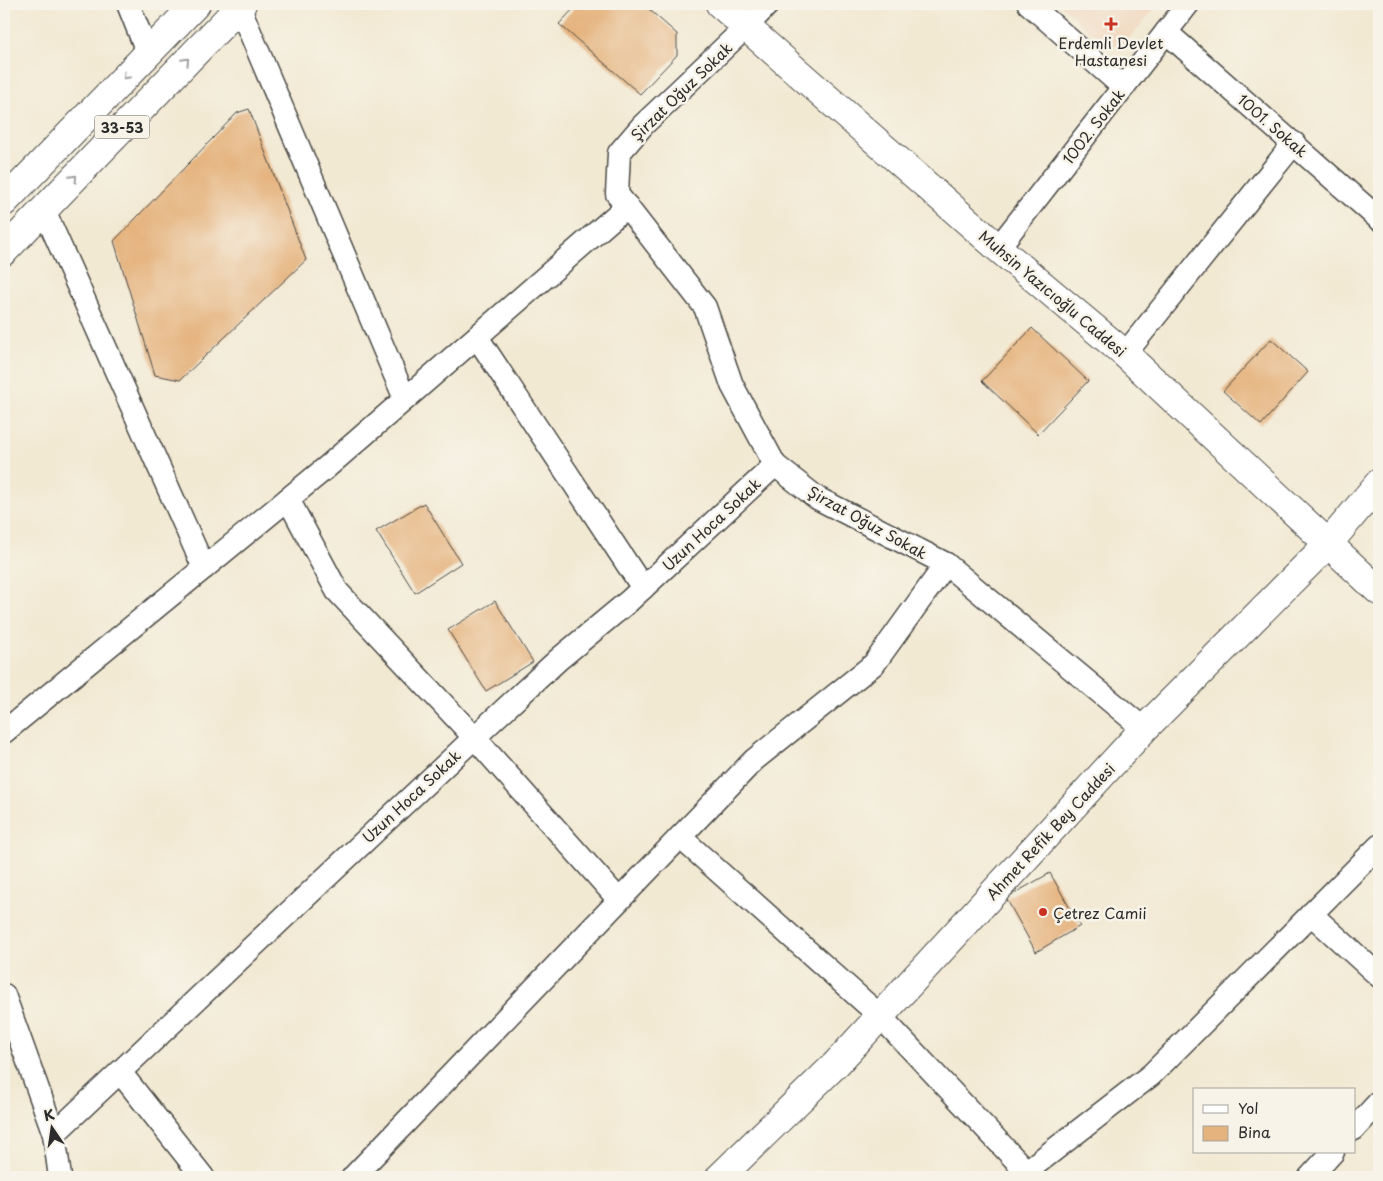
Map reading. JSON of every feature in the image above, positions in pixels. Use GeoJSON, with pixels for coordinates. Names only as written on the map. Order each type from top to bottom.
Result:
{"type":"FeatureCollection","features":[{"type":"Feature","properties":{"kind":"street"},"geometry":{"type":"LineString","coordinates":[[128,4],[148,54]]}},
{"type":"Feature","properties":{"kind":"street","name":"33-53"},"geometry":{"type":"LineString","coordinates":[[4,202],[196,4]]}},
{"type":"Feature","properties":{"kind":"street","name":"Muhsin Yazıcıoğlu Caddesi"},"geometry":{"type":"LineString","coordinates":[[720,4],[998,248],[1125,354],[1379,591]]}},
{"type":"Feature","properties":{"kind":"street","name":"Şirzat Oğuz Sokak"},"geometry":{"type":"LineString","coordinates":[[768,4],[643,125],[619,152],[617,194],[705,307],[732,386],[774,465],[817,498],[946,564],[1144,729]]}},
{"type":"Feature","properties":{"kind":"street"},"geometry":{"type":"LineString","coordinates":[[1029,4],[1123,87]]}},
{"type":"Feature","properties":{"kind":"street","name":"1002. Sokak"},"geometry":{"type":"LineString","coordinates":[[998,248],[1188,4]]}},
{"type":"Feature","properties":{"kind":"street"},"geometry":{"type":"LineString","coordinates":[[240,5],[404,399]]}},
{"type":"Feature","properties":{"kind":"street","name":"33-53"},"geometry":{"type":"LineString","coordinates":[[4,251],[240,5]]}},
{"type":"Feature","properties":{"kind":"street","name":"1001. Sokak"},"geometry":{"type":"LineString","coordinates":[[1166,32],[1379,219]]}},
{"type":"Feature","properties":{"kind":"street"},"geometry":{"type":"LineString","coordinates":[[1125,354],[1294,143]]}},
{"type":"Feature","properties":{"kind":"street"},"geometry":{"type":"LineString","coordinates":[[4,732],[288,499],[627,206]]}},
{"type":"Feature","properties":{"kind":"street"},"geometry":{"type":"LineString","coordinates":[[44,210],[204,568]]}},
{"type":"Feature","properties":{"kind":"street"},"geometry":{"type":"LineString","coordinates":[[477,337],[643,588]]}},
{"type":"Feature","properties":{"kind":"street","name":"Uzun Hoca Sokak"},"geometry":{"type":"LineString","coordinates":[[54,1134],[474,737],[559,659],[643,588],[774,465]]}},
{"type":"Feature","properties":{"kind":"street","name":"Ahmet Refik Bey Caddesi"},"geometry":{"type":"LineString","coordinates":[[720,1177],[836,1064],[1144,729],[1328,544],[1379,484]]}},
{"type":"Feature","properties":{"kind":"street"},"geometry":{"type":"LineString","coordinates":[[288,499],[337,591],[474,737],[619,900]]}},
{"type":"Feature","properties":{"kind":"street"},"geometry":{"type":"LineString","coordinates":[[353,1177],[754,760],[874,664],[946,564]]}},
{"type":"Feature","properties":{"kind":"street"},"geometry":{"type":"LineString","coordinates":[[680,837],[880,1016],[1026,1175],[1152,1075],[1379,846]]}},
{"type":"Feature","properties":{"kind":"street"},"geometry":{"type":"LineString","coordinates":[[1311,914],[1379,976]]}},
{"type":"Feature","properties":{"kind":"street"},"geometry":{"type":"LineString","coordinates":[[4,995],[54,1134],[58,1177]]}},
{"type":"Feature","properties":{"kind":"street"},"geometry":{"type":"LineString","coordinates":[[120,1072],[203,1177]]}},
{"type":"Feature","properties":{"kind":"street"},"geometry":{"type":"LineString","coordinates":[[1356,1127],[1379,1102]]}},
{"type":"Feature","properties":{"kind":"street"},"geometry":{"type":"LineString","coordinates":[[1310,1177],[1331,1154]]}},
{"type":"Feature","properties":{"kind":"shaded area","name":"Erdemli Devlet Hastanesi"},"geometry":{"type":"Polygon","coordinates":[[[1060,4],[1159,4],[1122,46],[1102,44],[1060,4]]]}},
{"type":"Feature","properties":{"kind":"building"},"geometry":{"type":"Polygon","coordinates":[[[578,4],[643,4],[677,34],[677,55],[640,94],[559,24],[578,4]]]}},
{"type":"Feature","properties":{"kind":"building"},"geometry":{"type":"Polygon","coordinates":[[[249,109],[306,260],[180,380],[155,375],[114,241],[237,113],[249,109]]]}},
{"type":"Feature","properties":{"kind":"building"},"geometry":{"type":"Polygon","coordinates":[[[1032,328],[1088,381],[1038,434],[982,381],[1032,328]]]}},
{"type":"Feature","properties":{"kind":"building"},"geometry":{"type":"Polygon","coordinates":[[[1271,339],[1308,372],[1261,425],[1223,391],[1271,339]]]}},
{"type":"Feature","properties":{"kind":"building"},"geometry":{"type":"Polygon","coordinates":[[[424,503],[461,563],[415,593],[376,531],[424,503]]]}},
{"type":"Feature","properties":{"kind":"building"},"geometry":{"type":"Polygon","coordinates":[[[495,601],[533,662],[486,691],[448,630],[495,601]]]}},
{"type":"Feature","properties":{"kind":"building","name":"Çetrez Camii"},"geometry":{"type":"Polygon","coordinates":[[[1050,873],[1080,926],[1036,952],[1006,898],[1050,873]]]}},
{"type":"Feature","properties":{"kind":"place","name":"Erdemli Devlet Hastanesi"},"geometry":{"type":"Point","coordinates":[1111,24]}},
{"type":"Feature","properties":{"kind":"place","name":"Çetrez Camii"},"geometry":{"type":"Point","coordinates":[1043,912]}}]}
